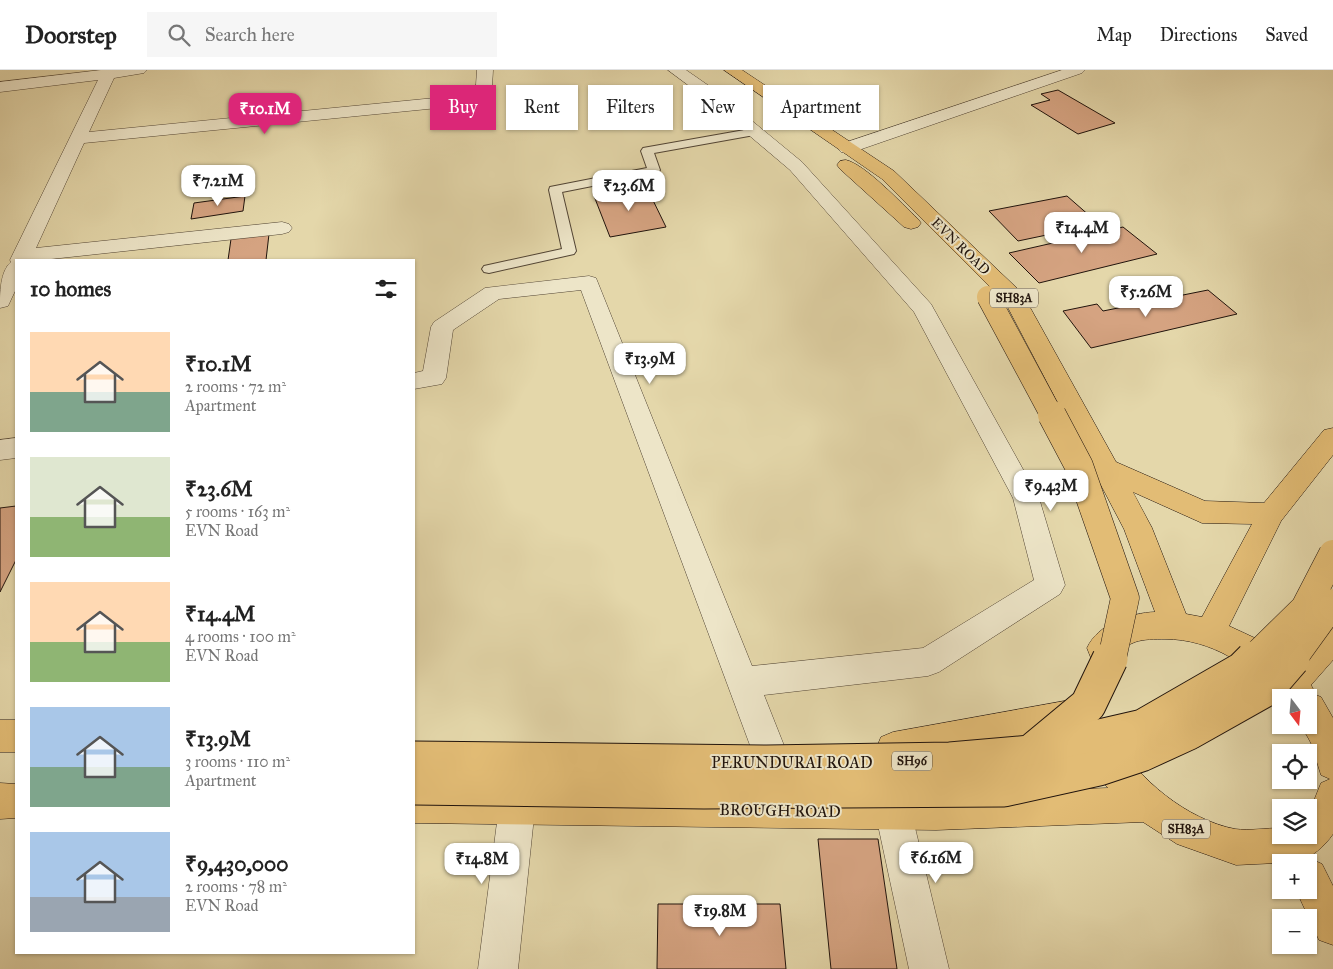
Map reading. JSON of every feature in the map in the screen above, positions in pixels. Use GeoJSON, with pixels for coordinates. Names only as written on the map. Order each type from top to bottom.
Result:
{"type":"FeatureCollection","features":[{"type":"Feature","properties":{"kind":"main road"},"geometry":{"type":"LineString","coordinates":[[712,70],[860,176],[924,236]]}},
{"type":"Feature","properties":{"kind":"main road","name":"EVN ROAD"},"geometry":{"type":"LineString","coordinates":[[732,70],[888,175],[1014,298],[1138,528],[1175,625]]}},
{"type":"Feature","properties":{"kind":"main road"},"geometry":{"type":"LineString","coordinates":[[981,290],[1079,466],[1124,598],[1113,654],[1088,705],[1030,753]]}},
{"type":"Feature","properties":{"kind":"main road"},"geometry":{"type":"LineString","coordinates":[[1210,633],[1271,514],[1333,437]]}},
{"type":"Feature","properties":{"kind":"main road"},"geometry":{"type":"LineString","coordinates":[[1106,468],[1202,512],[1271,514]]}},
{"type":"Feature","properties":{"kind":"main road","name":"PERUNDURAI ROAD"},"geometry":{"type":"LineString","coordinates":[[415,759],[767,763],[950,760],[1030,753],[1142,726],[1242,670],[1305,608],[1333,554]]}},
{"type":"Feature","properties":{"kind":"main road","name":"PERUNDURAI ROAD"},"geometry":{"type":"LineString","coordinates":[[415,788],[704,791],[1004,790],[1099,768],[1141,754],[1189,732],[1267,688],[1295,656],[1333,603]]}},
{"type":"Feature","properties":{"kind":"main road","name":"SH83A"},"geometry":{"type":"LineString","coordinates":[[1272,855],[1236,847],[1190,832],[1147,804],[1112,768],[1086,713],[1085,692],[1092,661],[1110,639],[1140,627],[1175,625],[1210,633],[1245,649],[1291,689]]}},
{"type":"Feature","properties":{"kind":"main road"},"geometry":{"type":"LineString","coordinates":[[1304,689],[1333,638]]}},
{"type":"Feature","properties":{"kind":"main road","name":"SH96"},"geometry":{"type":"LineString","coordinates":[[415,742],[894,750],[1086,713]]}},
{"type":"Feature","properties":{"kind":"main road","name":"SH83A"},"geometry":{"type":"LineString","coordinates":[[1318,725],[1326,738],[1333,763]]}},
{"type":"Feature","properties":{"kind":"main road"},"geometry":{"type":"LineString","coordinates":[[0,736],[15,736]]}},
{"type":"Feature","properties":{"kind":"main road"},"geometry":{"type":"LineString","coordinates":[[0,754],[15,754]]}},
{"type":"Feature","properties":{"kind":"main road"},"geometry":{"type":"LineString","coordinates":[[0,783],[15,783]]}},
{"type":"Feature","properties":{"kind":"main road"},"geometry":{"type":"LineString","coordinates":[[0,801],[15,801]]}},
{"type":"Feature","properties":{"kind":"main road"},"geometry":{"type":"LineString","coordinates":[[1304,854],[1313,832],[1333,801]]}},
{"type":"Feature","properties":{"kind":"main road","name":"BROUGH ROAD"},"geometry":{"type":"LineString","coordinates":[[415,806],[936,812],[1147,804]]}},
{"type":"Feature","properties":{"kind":"main road"},"geometry":{"type":"LineString","coordinates":[[1317,894],[1333,926]]}},
{"type":"Feature","properties":{"kind":"street"},"geometry":{"type":"LineString","coordinates":[[0,87],[109,72],[139,70]]}},
{"type":"Feature","properties":{"kind":"street"},"geometry":{"type":"LineString","coordinates":[[78,138],[448,102],[484,87],[485,70]]}},
{"type":"Feature","properties":{"kind":"street"},"geometry":{"type":"LineString","coordinates":[[676,70],[706,91],[796,166],[923,309],[1026,498],[1050,584],[928,662],[743,682]]}},
{"type":"Feature","properties":{"kind":"street"},"geometry":{"type":"LineString","coordinates":[[847,148],[1077,70]]}},
{"type":"Feature","properties":{"kind":"street"},"geometry":{"type":"LineString","coordinates":[[20,259],[109,72]]}},
{"type":"Feature","properties":{"kind":"street"},"geometry":{"type":"LineString","coordinates":[[35,259],[282,228]]}},
{"type":"Feature","properties":{"kind":"street"},"geometry":{"type":"LineString","coordinates":[[0,302],[15,270]]}},
{"type":"Feature","properties":{"kind":"street"},"geometry":{"type":"LineString","coordinates":[[415,381],[434,378],[442,327],[493,293],[589,283],[768,748]]}},
{"type":"Feature","properties":{"kind":"street"},"geometry":{"type":"LineString","coordinates":[[0,450],[15,448]]}},
{"type":"Feature","properties":{"kind":"street"},"geometry":{"type":"LineString","coordinates":[[498,969],[517,807]]}},
{"type":"Feature","properties":{"kind":"street"},"geometry":{"type":"LineString","coordinates":[[893,811],[929,969]]}},
{"type":"Feature","properties":{"kind":"lane"},"geometry":{"type":"LineString","coordinates":[[489,269],[569,251],[555,190],[654,170],[646,151],[756,132]]}},
{"type":"Feature","properties":{"kind":"building"},"geometry":{"type":"Polygon","coordinates":[[[1058,90],[1115,123],[1078,134],[1031,105],[1050,100],[1041,94],[1058,90]]]}},
{"type":"Feature","properties":{"kind":"building"},"geometry":{"type":"Polygon","coordinates":[[[647,188],[666,227],[610,237],[594,196],[647,188]]]}},
{"type":"Feature","properties":{"kind":"building"},"geometry":{"type":"Polygon","coordinates":[[[245,196],[243,211],[191,219],[194,203],[245,196]]]}},
{"type":"Feature","properties":{"kind":"building"},"geometry":{"type":"Polygon","coordinates":[[[1067,196],[1099,224],[1018,241],[989,211],[1067,196]]]}},
{"type":"Feature","properties":{"kind":"building"},"geometry":{"type":"Polygon","coordinates":[[[1123,227],[1157,254],[1039,283],[1009,253],[1123,227]]]}},
{"type":"Feature","properties":{"kind":"building"},"geometry":{"type":"Polygon","coordinates":[[[269,234],[266,259],[228,259],[231,239],[269,234]]]}},
{"type":"Feature","properties":{"kind":"building"},"geometry":{"type":"Polygon","coordinates":[[[1208,290],[1237,314],[1091,348],[1063,311],[1097,304],[1103,311],[1208,290]]]}},
{"type":"Feature","properties":{"kind":"building"},"geometry":{"type":"Polygon","coordinates":[[[15,506],[15,562],[0,592],[0,508],[15,506]]]}},
{"type":"Feature","properties":{"kind":"building"},"geometry":{"type":"Polygon","coordinates":[[[818,839],[878,839],[897,969],[831,969],[818,839]]]}},
{"type":"Feature","properties":{"kind":"building"},"geometry":{"type":"Polygon","coordinates":[[[658,904],[780,904],[786,969],[657,969],[658,904]]]}}]}
